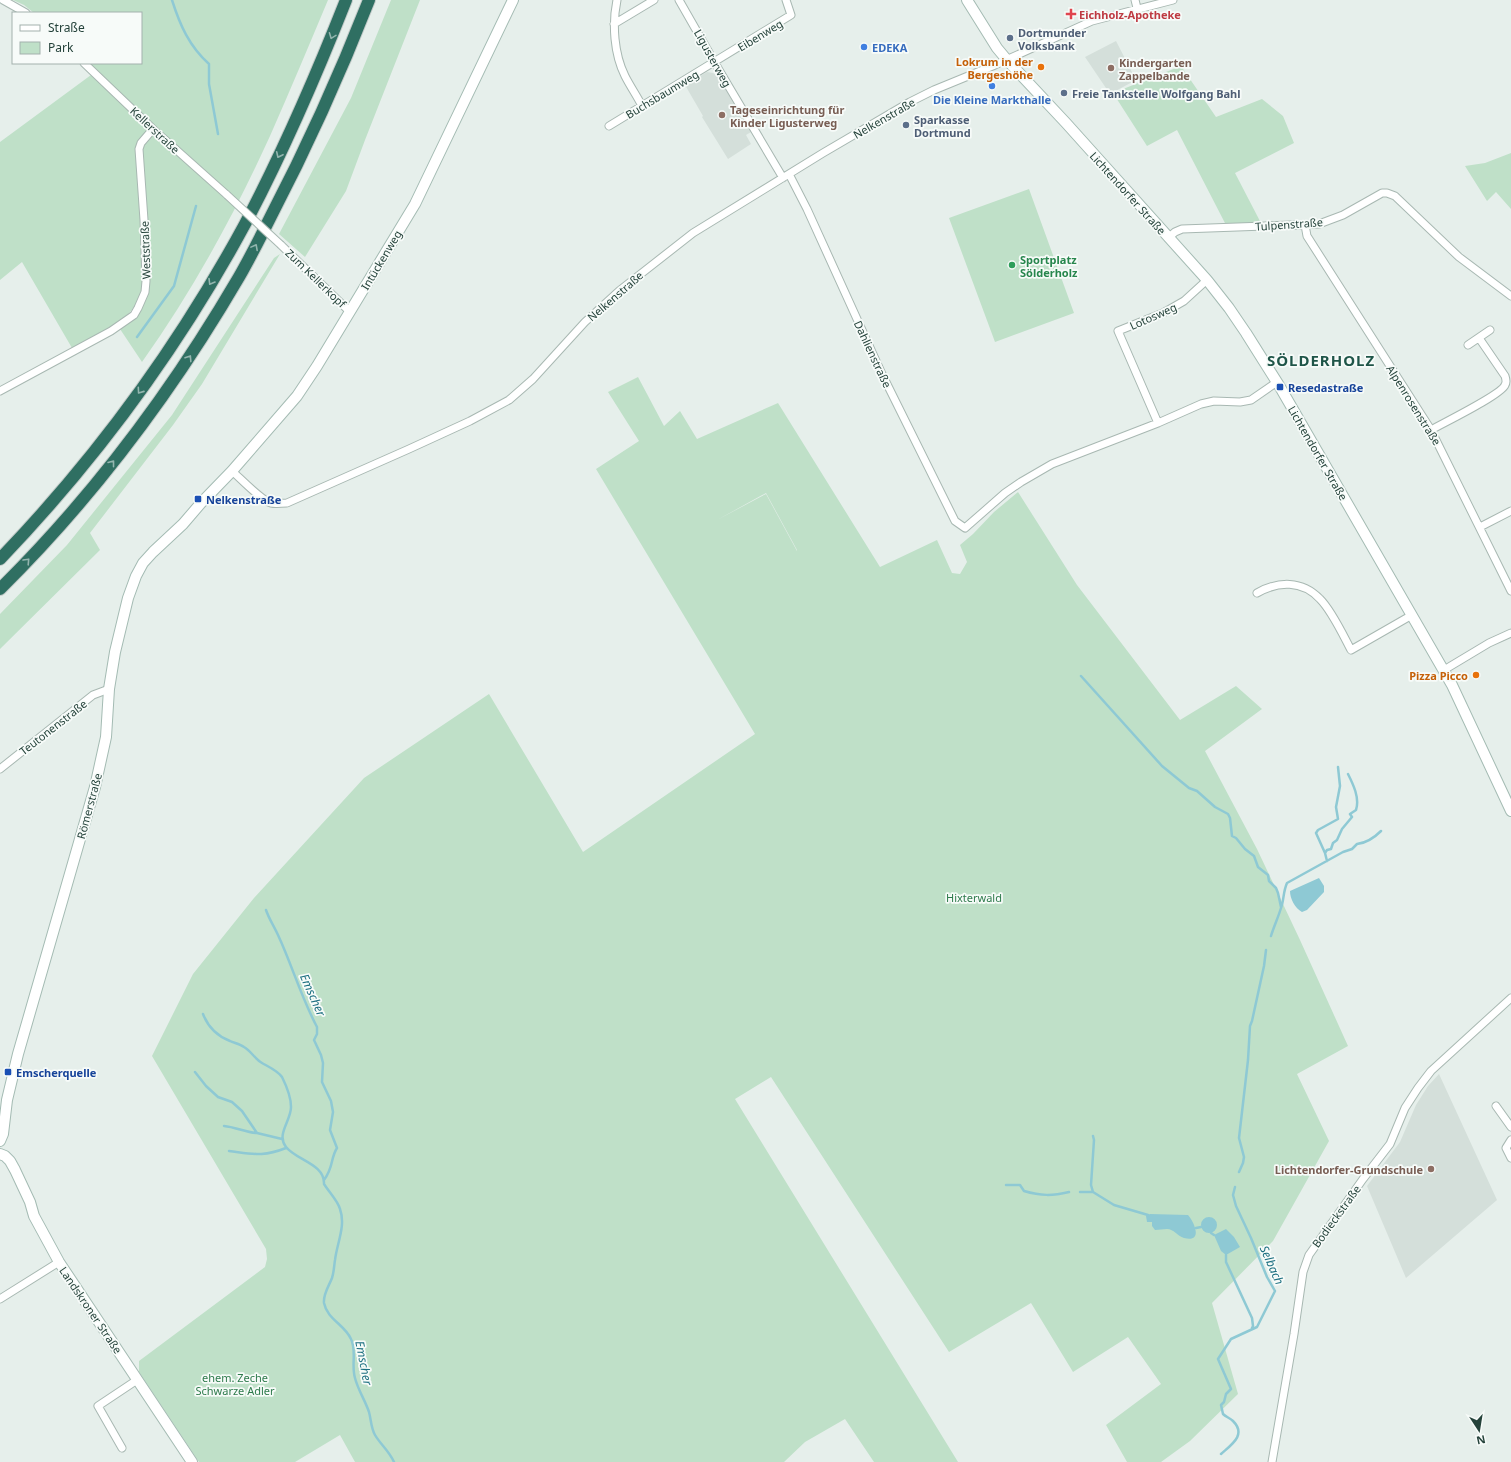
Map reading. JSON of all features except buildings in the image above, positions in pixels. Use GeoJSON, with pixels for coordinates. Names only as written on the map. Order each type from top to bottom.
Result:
{"type":"FeatureCollection","features":[{"type":"Feature","properties":{"kind":"highway"},"geometry":{"type":"LineString","coordinates":[[0,559],[80,470],[134,400],[191,316],[244,225],[268,179],[326,52],[346,0]]}},
{"type":"Feature","properties":{"kind":"highway"},"geometry":{"type":"LineString","coordinates":[[0,589],[61,525],[103,474],[153,410],[209,327],[240,276],[287,187],[343,65],[369,0]]}},
{"type":"Feature","properties":{"kind":"street"},"geometry":{"type":"LineString","coordinates":[[3,0],[24,12]]}},
{"type":"Feature","properties":{"kind":"street","name":"Intückenweg"},"geometry":{"type":"LineString","coordinates":[[210,494],[297,396],[317,366],[415,204],[513,0]]}},
{"type":"Feature","properties":{"kind":"street"},"geometry":{"type":"LineString","coordinates":[[617,0],[614,24],[617,48],[622,69],[642,106]]}},
{"type":"Feature","properties":{"kind":"street"},"geometry":{"type":"LineString","coordinates":[[614,24],[654,0]]}},
{"type":"Feature","properties":{"kind":"street","name":"Ligusterweg"},"geometry":{"type":"LineString","coordinates":[[680,0],[715,62],[786,176]]}},
{"type":"Feature","properties":{"kind":"street","name":"Eibenweg"},"geometry":{"type":"LineString","coordinates":[[715,62],[791,15],[786,0]]}},
{"type":"Feature","properties":{"kind":"street","name":"Lichtendorfer Straße"},"geometry":{"type":"LineString","coordinates":[[967,0],[997,48],[1007,60],[1066,123],[1207,280],[1230,308],[1277,382],[1444,670],[1469,719],[1511,811]]}},
{"type":"Feature","properties":{"kind":"street"},"geometry":{"type":"LineString","coordinates":[[1135,0],[1137,8]]}},
{"type":"Feature","properties":{"kind":"street","name":"Nelkenstraße"},"geometry":{"type":"LineString","coordinates":[[232,471],[261,498],[270,503],[287,503],[470,421],[509,400],[533,380],[585,322],[646,270],[693,233],[786,176],[934,90],[1007,60],[1092,21],[1137,8],[1173,0]]}},
{"type":"Feature","properties":{"kind":"street","name":"Buchsbaumweg"},"geometry":{"type":"LineString","coordinates":[[609,126],[715,62]]}},
{"type":"Feature","properties":{"kind":"street","name":"Kellerstraße"},"geometry":{"type":"LineString","coordinates":[[85,64],[153,129],[281,245]]}},
{"type":"Feature","properties":{"kind":"street","name":"Weststraße"},"geometry":{"type":"LineString","coordinates":[[0,391],[110,331],[134,315],[144,292],[146,281],[144,220],[139,149],[141,143],[153,129]]}},
{"type":"Feature","properties":{"kind":"street","name":"Dahlienstraße"},"geometry":{"type":"LineString","coordinates":[[786,176],[807,209],[882,374],[955,521],[965,528],[1005,494],[1031,475],[1048,466],[1158,423]]}},
{"type":"Feature","properties":{"kind":"street","name":"Tulpenstraße"},"geometry":{"type":"LineString","coordinates":[[1168,238],[1175,232],[1182,229],[1319,224],[1336,218],[1375,196],[1382,193],[1387,193],[1395,196],[1459,257],[1511,296]]}},
{"type":"Feature","properties":{"kind":"street","name":"Alpenrosenstraße"},"geometry":{"type":"LineString","coordinates":[[1305,225],[1307,236],[1431,430],[1511,591]]}},
{"type":"Feature","properties":{"kind":"street","name":"Zum Kellerkopf"},"geometry":{"type":"LineString","coordinates":[[281,245],[350,312]]}},
{"type":"Feature","properties":{"kind":"street","name":"Lotosweg"},"geometry":{"type":"LineString","coordinates":[[1158,423],[1118,332],[1164,313],[1184,301],[1207,280]]}},
{"type":"Feature","properties":{"kind":"street"},"geometry":{"type":"LineString","coordinates":[[1468,345],[1490,330]]}},
{"type":"Feature","properties":{"kind":"street"},"geometry":{"type":"LineString","coordinates":[[1431,430],[1481,403],[1505,386],[1507,380],[1505,376],[1479,338]]}},
{"type":"Feature","properties":{"kind":"street"},"geometry":{"type":"LineString","coordinates":[[1158,423],[1201,404],[1214,401],[1240,402],[1251,400],[1277,382]]}},
{"type":"Feature","properties":{"kind":"street","name":"Römerstraße"},"geometry":{"type":"LineString","coordinates":[[0,1141],[3,1134],[7,1100],[18,1054],[96,780],[106,737],[109,689],[128,598],[136,576],[143,563],[152,552],[183,524],[210,494]]}},
{"type":"Feature","properties":{"kind":"street"},"geometry":{"type":"LineString","coordinates":[[1480,527],[1511,511]]}},
{"type":"Feature","properties":{"kind":"street"},"geometry":{"type":"LineString","coordinates":[[1257,593],[1278,584],[1295,585],[1308,590],[1321,599],[1351,650],[1412,615]]}},
{"type":"Feature","properties":{"kind":"street"},"geometry":{"type":"LineString","coordinates":[[1444,670],[1489,643],[1511,633]]}},
{"type":"Feature","properties":{"kind":"street","name":"Teutonenstraße"},"geometry":{"type":"LineString","coordinates":[[0,769],[93,696],[109,689]]}},
{"type":"Feature","properties":{"kind":"street","name":"Bodieckstraße"},"geometry":{"type":"LineString","coordinates":[[1272,1462],[1303,1272],[1309,1255],[1390,1144],[1405,1108],[1431,1071],[1511,998]]}},
{"type":"Feature","properties":{"kind":"street"},"geometry":{"type":"LineString","coordinates":[[1496,1106],[1511,1127]]}},
{"type":"Feature","properties":{"kind":"street"},"geometry":{"type":"LineString","coordinates":[[1511,1140],[1506,1148],[1511,1158]]}},
{"type":"Feature","properties":{"kind":"street","name":"Landskroner Straße"},"geometry":{"type":"LineString","coordinates":[[0,1154],[5,1156],[10,1161],[30,1202],[34,1216],[60,1262],[192,1462]]}},
{"type":"Feature","properties":{"kind":"street"},"geometry":{"type":"LineString","coordinates":[[0,1299],[60,1262]]}},
{"type":"Feature","properties":{"kind":"street"},"geometry":{"type":"LineString","coordinates":[[122,1448],[98,1406],[137,1380]]}},
{"type":"Feature","properties":{"kind":"shaded area","name":"Kindergarten Zappelbande"},"geometry":{"type":"Polygon","coordinates":[[[1116,41],[1136,80],[1110,94],[1085,57],[1116,41]]]}},
{"type":"Feature","properties":{"kind":"shaded area","name":"Tageseinrichtung für Kinder Ligusterweg"},"geometry":{"type":"Polygon","coordinates":[[[707,72],[718,76],[736,107],[730,110],[734,115],[738,112],[742,119],[736,123],[740,129],[746,126],[751,132],[746,135],[751,144],[728,159],[702,117],[703,116],[685,85],[707,72]]]}},
{"type":"Feature","properties":{"kind":"shaded area","name":"Lichtendorfer-Grundschule"},"geometry":{"type":"Polygon","coordinates":[[[1439,1074],[1497,1200],[1406,1278],[1367,1186],[1400,1142],[1416,1105],[1428,1086],[1439,1074]]]}},
{"type":"Feature","properties":{"kind":"green space"},"geometry":{"type":"Polygon","coordinates":[[[13,0],[328,0],[270,136],[242,195],[195,281],[142,362],[120,329],[136,317],[145,300],[149,281],[148,220],[141,150],[142,144],[156,128],[90,64],[142,64],[142,12],[33,12],[24,5],[13,0]]]}},
{"type":"Feature","properties":{"kind":"green space"},"geometry":{"type":"Polygon","coordinates":[[[391,0],[420,0],[346,191],[305,257],[279,234],[351,98],[391,0]]]}},
{"type":"Feature","properties":{"kind":"green space"},"geometry":{"type":"Polygon","coordinates":[[[1181,66],[1216,117],[1262,99],[1283,116],[1294,143],[1235,173],[1262,225],[1226,225],[1177,130],[1147,146],[1113,93],[1181,66]]]}},
{"type":"Feature","properties":{"kind":"green space"},"geometry":{"type":"Polygon","coordinates":[[[91,75],[150,129],[136,145],[142,219],[143,281],[140,295],[127,316],[118,324],[72,348],[22,262],[0,280],[0,142],[91,75]]]}},
{"type":"Feature","properties":{"kind":"green space"},"geometry":{"type":"Polygon","coordinates":[[[1511,153],[1511,209],[1496,192],[1487,201],[1465,166],[1485,163],[1511,153]]]}},
{"type":"Feature","properties":{"kind":"green space","name":"Sportplatz Sölderholz"},"geometry":{"type":"Polygon","coordinates":[[[1029,189],[1074,313],[995,342],[949,218],[1029,189]]]}},
{"type":"Feature","properties":{"kind":"green space"},"geometry":{"type":"Polygon","coordinates":[[[280,254],[202,384],[173,425],[90,533],[100,550],[0,649],[0,614],[67,545],[172,415],[274,258],[280,254]]]}},
{"type":"Feature","properties":{"kind":"green space","name":"Hixterwald"},"geometry":{"type":"Polygon","coordinates":[[[638,377],[664,426],[680,411],[697,439],[778,403],[880,567],[937,540],[952,573],[960,574],[967,562],[960,545],[994,512],[1018,492],[1077,585],[1180,720],[1236,686],[1262,709],[1205,751],[1257,849],[1348,1046],[1297,1074],[1329,1141],[1273,1241],[1212,1303],[1238,1394],[1190,1441],[1161,1462],[1127,1462],[1106,1425],[1161,1384],[1128,1337],[1073,1372],[1031,1303],[949,1352],[771,1077],[735,1099],[958,1462],[874,1462],[845,1419],[805,1442],[784,1462],[355,1462],[340,1435],[295,1462],[199,1462],[139,1372],[139,1361],[265,1267],[267,1259],[266,1249],[152,1056],[193,974],[254,898],[364,778],[489,694],[583,852],[755,734],[596,469],[639,441],[608,392],[638,377]],[[766,493],[717,520],[766,494],[797,550],[766,493]]]}},
{"type":"Feature","properties":{"kind":"water"},"geometry":{"type":"Polygon","coordinates":[[[1319,878],[1324,886],[1324,892],[1307,910],[1302,912],[1293,903],[1290,891],[1319,878]]]}},
{"type":"Feature","properties":{"kind":"water"},"geometry":{"type":"Polygon","coordinates":[[[1150,1214],[1188,1215],[1195,1227],[1196,1231],[1194,1238],[1184,1238],[1169,1229],[1155,1230],[1152,1226],[1152,1222],[1147,1222],[1146,1216],[1150,1214]]]}},
{"type":"Feature","properties":{"kind":"water"},"geometry":{"type":"Polygon","coordinates":[[[1206,1217],[1212,1217],[1217,1222],[1215,1231],[1212,1233],[1206,1233],[1201,1228],[1201,1222],[1206,1217]]]}},
{"type":"Feature","properties":{"kind":"water"},"geometry":{"type":"Polygon","coordinates":[[[1226,1229],[1234,1237],[1240,1247],[1226,1255],[1221,1251],[1214,1235],[1226,1229]]]}},
{"type":"Feature","properties":{"kind":"waterway"},"geometry":{"type":"LineString","coordinates":[[172,0],[186,35],[196,50],[209,64],[209,84],[218,134]]}},
{"type":"Feature","properties":{"kind":"waterway"},"geometry":{"type":"LineString","coordinates":[[137,337],[174,286],[196,206]]}},
{"type":"Feature","properties":{"kind":"waterway"},"geometry":{"type":"LineString","coordinates":[[1081,676],[1162,766],[1189,788],[1197,791],[1215,807],[1228,814],[1230,818],[1232,836],[1236,838],[1245,849],[1254,856],[1258,867],[1268,875],[1269,881],[1276,888],[1281,907]]}},
{"type":"Feature","properties":{"kind":"waterway"},"geometry":{"type":"LineString","coordinates":[[1325,853],[1316,833],[1318,830],[1338,819],[1336,807],[1340,786],[1338,767]]}},
{"type":"Feature","properties":{"kind":"waterway"},"geometry":{"type":"LineString","coordinates":[[1327,861],[1325,853],[1327,850],[1331,849],[1342,829],[1352,817],[1350,814],[1356,810],[1357,796],[1348,774]]}},
{"type":"Feature","properties":{"kind":"waterway","name":"Selbach"},"geometry":{"type":"LineString","coordinates":[[1271,936],[1282,905],[1287,883],[1343,852],[1352,849],[1357,844],[1370,839],[1381,831]]}},
{"type":"Feature","properties":{"kind":"waterway","name":"Emscher"},"geometry":{"type":"LineString","coordinates":[[266,910],[317,1027],[317,1034],[314,1040],[323,1063],[322,1082],[331,1101],[333,1112],[330,1130],[337,1148],[329,1171],[324,1180]]}},
{"type":"Feature","properties":{"kind":"waterway","name":"Selbach"},"geometry":{"type":"LineString","coordinates":[[1239,1172],[1244,1157],[1239,1138],[1248,1060],[1250,1026],[1264,966],[1266,950]]}},
{"type":"Feature","properties":{"kind":"waterway","name":"Emscher"},"geometry":{"type":"LineString","coordinates":[[203,1014],[210,1027],[217,1034],[225,1039],[241,1045],[282,1077],[287,1087],[291,1103],[289,1117],[283,1132],[283,1142],[291,1152],[315,1167],[320,1172],[323,1177],[324,1184],[339,1206],[342,1215],[342,1228],[333,1276],[325,1293],[324,1303],[332,1318],[345,1330],[351,1339],[354,1348],[354,1373],[358,1387],[366,1403],[375,1435],[394,1462]]}},
{"type":"Feature","properties":{"kind":"waterway"},"geometry":{"type":"LineString","coordinates":[[195,1072],[206,1086],[218,1097],[232,1102],[242,1111],[257,1133],[282,1139]]}},
{"type":"Feature","properties":{"kind":"waterway"},"geometry":{"type":"LineString","coordinates":[[224,1126],[256,1133]]}},
{"type":"Feature","properties":{"kind":"waterway"},"geometry":{"type":"LineString","coordinates":[[1093,1136],[1091,1185],[1093,1192]]}},
{"type":"Feature","properties":{"kind":"waterway"},"geometry":{"type":"LineString","coordinates":[[229,1151],[264,1154],[286,1148]]}},
{"type":"Feature","properties":{"kind":"waterway"},"geometry":{"type":"LineString","coordinates":[[1006,1185],[1020,1185],[1024,1191],[1041,1195],[1069,1192]]}},
{"type":"Feature","properties":{"kind":"waterway","name":"Selbach"},"geometry":{"type":"LineString","coordinates":[[1221,1454],[1236,1439],[1238,1431],[1237,1426],[1233,1421],[1223,1414],[1221,1405],[1224,1402],[1226,1394],[1231,1389],[1218,1359],[1231,1339],[1257,1327],[1275,1291],[1267,1277],[1236,1206],[1233,1195],[1235,1187]]}},
{"type":"Feature","properties":{"kind":"waterway"},"geometry":{"type":"LineString","coordinates":[[1080,1192],[1093,1192],[1114,1205],[1148,1215]]}},
{"type":"Feature","properties":{"kind":"waterway"},"geometry":{"type":"LineString","coordinates":[[1196,1228],[1201,1227]]}},
{"type":"Feature","properties":{"kind":"waterway"},"geometry":{"type":"LineString","coordinates":[[1226,1255],[1226,1262],[1252,1318],[1252,1328]]}},
{"type":"Feature","properties":{"kind":"place","name":"Eichholz-Apotheke"},"geometry":{"type":"Point","coordinates":[1071,14]}},
{"type":"Feature","properties":{"kind":"place","name":"Dortmunder Volksbank"},"geometry":{"type":"Point","coordinates":[1010,38]}},
{"type":"Feature","properties":{"kind":"place","name":"EDEKA"},"geometry":{"type":"Point","coordinates":[864,47]}},
{"type":"Feature","properties":{"kind":"place","name":"Lokrum in der Bergeshöhe"},"geometry":{"type":"Point","coordinates":[1041,67]}},
{"type":"Feature","properties":{"kind":"place","name":"Kindergarten Zappelbande"},"geometry":{"type":"Point","coordinates":[1111,68]}},
{"type":"Feature","properties":{"kind":"place","name":"Die Kleine Markthalle"},"geometry":{"type":"Point","coordinates":[992,86]}},
{"type":"Feature","properties":{"kind":"place","name":"Freie Tankstelle Wolfgang Bahl"},"geometry":{"type":"Point","coordinates":[1064,93]}},
{"type":"Feature","properties":{"kind":"place","name":"Tageseinrichtung für Kinder Ligusterweg"},"geometry":{"type":"Point","coordinates":[722,115]}},
{"type":"Feature","properties":{"kind":"place","name":"Sparkasse Dortmund"},"geometry":{"type":"Point","coordinates":[906,125]}},
{"type":"Feature","properties":{"kind":"place","name":"Sportplatz Sölderholz"},"geometry":{"type":"Point","coordinates":[1012,265]}},
{"type":"Feature","properties":{"kind":"place","name":"Resedastraße"},"geometry":{"type":"Point","coordinates":[1280,387]}},
{"type":"Feature","properties":{"kind":"place","name":"Nelkenstraße"},"geometry":{"type":"Point","coordinates":[198,499]}},
{"type":"Feature","properties":{"kind":"place","name":"Pizza Picco"},"geometry":{"type":"Point","coordinates":[1476,675]}},
{"type":"Feature","properties":{"kind":"place","name":"Emscherquelle"},"geometry":{"type":"Point","coordinates":[8,1072]}},
{"type":"Feature","properties":{"kind":"place","name":"Lichtendorfer-Grundschule"},"geometry":{"type":"Point","coordinates":[1431,1169]}},
{"type":"Feature","properties":{"kind":"district","name":"SÖLDERHOLZ"},"geometry":{"type":"Point","coordinates":[1321,360]}},
{"type":"Feature","properties":{"kind":"park label","name":"ehem. Zeche Schwarze Adler"},"geometry":{"type":"Point","coordinates":[235,1383]}}]}
